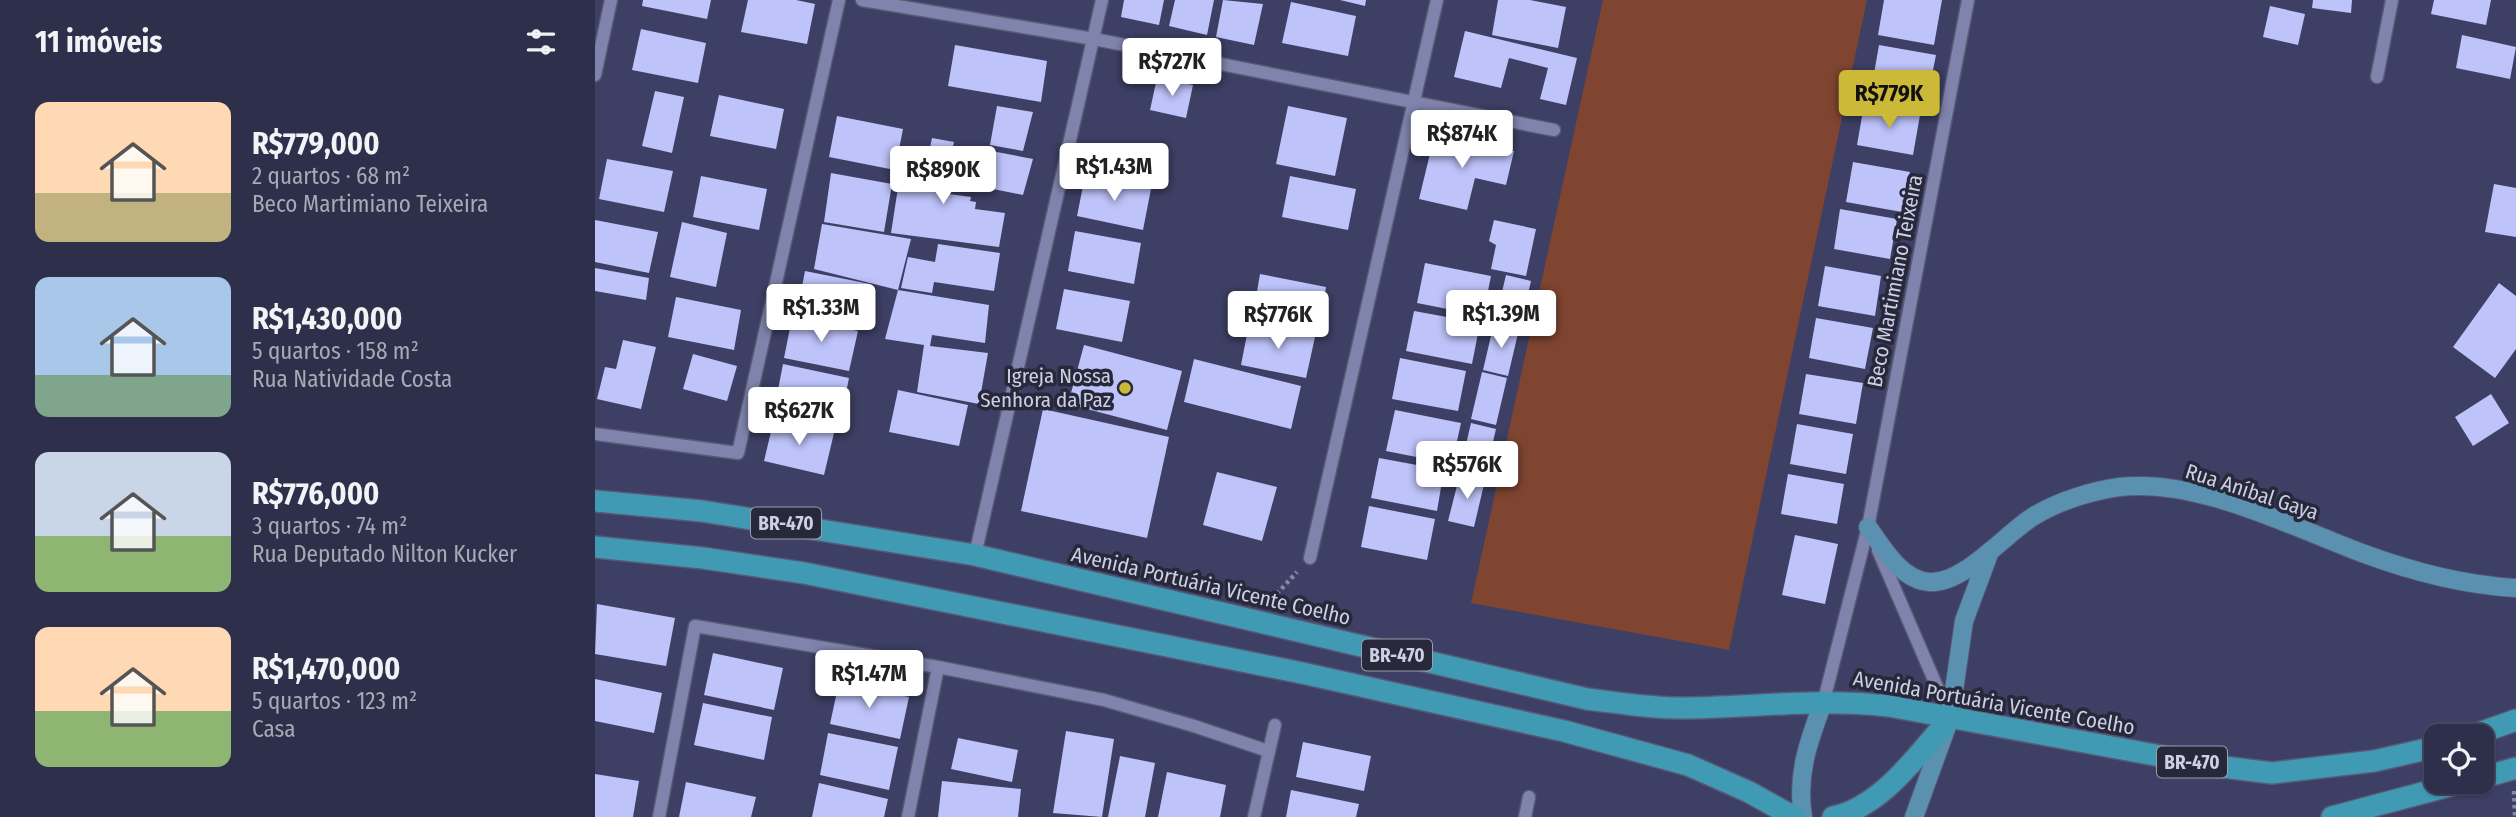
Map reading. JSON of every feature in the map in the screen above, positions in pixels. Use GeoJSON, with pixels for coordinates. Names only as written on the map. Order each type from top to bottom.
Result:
{"type":"FeatureCollection","features":[{"type":"Feature","properties":{"kind":"highway","name":"Avenida Portuária Vicente Coelho"},"geometry":{"type":"LineString","coordinates":[[595,501],[702,511],[975,555],[1587,699],[1689,708],[1824,700],[1889,706],[2215,766],[2272,773],[2374,761],[2424,750]]}},
{"type":"Feature","properties":{"kind":"highway","name":"BR-470"},"geometry":{"type":"LineString","coordinates":[[595,547],[703,558],[804,573],[1276,668],[1551,728],[1688,765],[1749,792],[1794,817]]}},
{"type":"Feature","properties":{"kind":"highway"},"geometry":{"type":"LineString","coordinates":[[1833,817],[1871,799],[1908,767],[1950,718]]}},
{"type":"Feature","properties":{"kind":"highway"},"geometry":{"type":"LineString","coordinates":[[2494,728],[2516,720]]}},
{"type":"Feature","properties":{"kind":"highway"},"geometry":{"type":"LineString","coordinates":[[2494,774],[2516,768]]}},
{"type":"Feature","properties":{"kind":"highway"},"geometry":{"type":"LineString","coordinates":[[2332,817],[2424,793]]}},
{"type":"Feature","properties":{"kind":"main road","name":"Rua Aníbal Gaya"},"geometry":{"type":"LineString","coordinates":[[1868,527],[1894,563],[1927,583],[1943,581],[1961,573],[2035,515],[2094,492],[2145,486],[2231,504],[2430,576],[2465,584],[2516,588]]}},
{"type":"Feature","properties":{"kind":"main road"},"geometry":{"type":"LineString","coordinates":[[1914,817],[1950,718],[1964,621],[1991,548]]}},
{"type":"Feature","properties":{"kind":"main road"},"geometry":{"type":"LineString","coordinates":[[1803,817],[1801,774],[1807,746],[1824,700]]}},
{"type":"Feature","properties":{"kind":"street"},"geometry":{"type":"LineString","coordinates":[[595,75],[611,0]]}},
{"type":"Feature","properties":{"kind":"street"},"geometry":{"type":"LineString","coordinates":[[595,434],[738,453],[839,0]]}},
{"type":"Feature","properties":{"kind":"street"},"geometry":{"type":"LineString","coordinates":[[862,0],[1094,39],[1554,130]]}},
{"type":"Feature","properties":{"kind":"street"},"geometry":{"type":"LineString","coordinates":[[975,555],[1102,0]]}},
{"type":"Feature","properties":{"kind":"street"},"geometry":{"type":"LineString","coordinates":[[1310,558],[1437,0]]}},
{"type":"Feature","properties":{"kind":"street","name":"Beco Martimiano Teixeira"},"geometry":{"type":"LineString","coordinates":[[1824,700],[1868,527],[1968,0]]}},
{"type":"Feature","properties":{"kind":"street"},"geometry":{"type":"LineString","coordinates":[[2377,77],[2392,0]]}},
{"type":"Feature","properties":{"kind":"street"},"geometry":{"type":"LineString","coordinates":[[1868,527],[1950,718]]}},
{"type":"Feature","properties":{"kind":"street"},"geometry":{"type":"LineString","coordinates":[[659,817],[695,626],[938,667],[1104,700],[1268,751]]}},
{"type":"Feature","properties":{"kind":"street"},"geometry":{"type":"LineString","coordinates":[[908,817],[938,667]]}},
{"type":"Feature","properties":{"kind":"street"},"geometry":{"type":"LineString","coordinates":[[1254,817],[1275,725]]}},
{"type":"Feature","properties":{"kind":"street"},"geometry":{"type":"LineString","coordinates":[[1525,817],[1529,797]]}},
{"type":"Feature","properties":{"kind":"path"},"geometry":{"type":"LineString","coordinates":[[1253,621],[1310,558]]}},
{"type":"Feature","properties":{"kind":"shaded area"},"geometry":{"type":"Polygon","coordinates":[[[1603,0],[1867,0],[1729,650],[1471,603],[1603,0]]]}},
{"type":"Feature","properties":{"kind":"building"},"geometry":{"type":"Polygon","coordinates":[[[643,0],[711,0],[707,19],[642,6],[643,0]]]}},
{"type":"Feature","properties":{"kind":"building"},"geometry":{"type":"Polygon","coordinates":[[[748,0],[796,0],[815,4],[807,44],[741,32],[748,0]]]}},
{"type":"Feature","properties":{"kind":"building"},"geometry":{"type":"Polygon","coordinates":[[[1124,0],[1164,0],[1159,25],[1121,17],[1124,0]]]}},
{"type":"Feature","properties":{"kind":"building"},"geometry":{"type":"Polygon","coordinates":[[[1175,0],[1214,0],[1207,35],[1169,26],[1175,0]]]}},
{"type":"Feature","properties":{"kind":"building"},"geometry":{"type":"Polygon","coordinates":[[[1223,0],[1263,4],[1254,45],[1216,37],[1223,0]]]}},
{"type":"Feature","properties":{"kind":"building"},"geometry":{"type":"Polygon","coordinates":[[[1340,0],[1366,0],[1365,6],[1340,0]]]}},
{"type":"Feature","properties":{"kind":"building"},"geometry":{"type":"Polygon","coordinates":[[[1498,0],[1530,0],[1566,7],[1558,48],[1492,35],[1498,0]]]}},
{"type":"Feature","properties":{"kind":"building"},"geometry":{"type":"Polygon","coordinates":[[[1884,0],[1942,0],[1934,45],[1878,35],[1884,0]]]}},
{"type":"Feature","properties":{"kind":"building"},"geometry":{"type":"Polygon","coordinates":[[[2313,0],[2352,0],[2351,13],[2312,8],[2313,0]]]}},
{"type":"Feature","properties":{"kind":"building"},"geometry":{"type":"Polygon","coordinates":[[[2434,0],[2491,0],[2486,25],[2431,14],[2434,0]]]}},
{"type":"Feature","properties":{"kind":"building"},"geometry":{"type":"Polygon","coordinates":[[[1291,2],[1356,16],[1348,56],[1282,43],[1291,2]]]}},
{"type":"Feature","properties":{"kind":"building"},"geometry":{"type":"Polygon","coordinates":[[[2270,6],[2305,14],[2298,45],[2263,37],[2270,6]]]}},
{"type":"Feature","properties":{"kind":"building"},"geometry":{"type":"Polygon","coordinates":[[[641,29],[706,43],[698,83],[632,70],[641,29]]]}},
{"type":"Feature","properties":{"kind":"building"},"geometry":{"type":"Polygon","coordinates":[[[1465,31],[1577,58],[1566,105],[1540,99],[1548,68],[1509,58],[1501,88],[1454,77],[1465,31]]]}},
{"type":"Feature","properties":{"kind":"building"},"geometry":{"type":"Polygon","coordinates":[[[2462,35],[2516,47],[2510,79],[2456,68],[2462,35]]]}},
{"type":"Feature","properties":{"kind":"building"},"geometry":{"type":"Polygon","coordinates":[[[955,45],[1047,61],[1041,102],[948,86],[955,45]]]}},
{"type":"Feature","properties":{"kind":"building"},"geometry":{"type":"Polygon","coordinates":[[[1879,45],[1936,55],[1928,95],[1872,85],[1879,45]]]}},
{"type":"Feature","properties":{"kind":"building"},"geometry":{"type":"Polygon","coordinates":[[[1157,78],[1193,85],[1186,118],[1150,110],[1157,78]]]}},
{"type":"Feature","properties":{"kind":"building"},"geometry":{"type":"Polygon","coordinates":[[[655,91],[684,97],[672,153],[642,146],[655,91]]]}},
{"type":"Feature","properties":{"kind":"building"},"geometry":{"type":"Polygon","coordinates":[[[719,95],[784,109],[776,149],[710,136],[719,95]]]}},
{"type":"Feature","properties":{"kind":"building"},"geometry":{"type":"Polygon","coordinates":[[[1864,105],[1920,115],[1913,155],[1857,145],[1864,105]]]}},
{"type":"Feature","properties":{"kind":"building"},"geometry":{"type":"Polygon","coordinates":[[[997,106],[1033,112],[1023,151],[990,145],[997,106]]]}},
{"type":"Feature","properties":{"kind":"building"},"geometry":{"type":"Polygon","coordinates":[[[1288,106],[1347,118],[1335,176],[1276,164],[1288,106]]]}},
{"type":"Feature","properties":{"kind":"building"},"geometry":{"type":"Polygon","coordinates":[[[837,116],[903,129],[895,170],[829,157],[837,116]]]}},
{"type":"Feature","properties":{"kind":"building"},"geometry":{"type":"Polygon","coordinates":[[[1435,133],[1514,151],[1506,185],[1475,178],[1467,210],[1419,199],[1435,133]]]}},
{"type":"Feature","properties":{"kind":"building"},"geometry":{"type":"Polygon","coordinates":[[[932,138],[954,142],[948,170],[957,171],[953,191],[942,189],[942,193],[971,197],[970,201],[976,202],[975,209],[1005,213],[999,247],[891,233],[899,181],[922,185],[932,138]]]}},
{"type":"Feature","properties":{"kind":"building"},"geometry":{"type":"Polygon","coordinates":[[[981,149],[1033,159],[1023,195],[973,185],[981,149]]]}},
{"type":"Feature","properties":{"kind":"building"},"geometry":{"type":"Polygon","coordinates":[[[607,159],[673,171],[664,212],[599,199],[607,159]]]}},
{"type":"Feature","properties":{"kind":"building"},"geometry":{"type":"Polygon","coordinates":[[[1853,162],[1910,172],[1902,212],[1846,202],[1853,162]]]}},
{"type":"Feature","properties":{"kind":"building"},"geometry":{"type":"Polygon","coordinates":[[[831,173],[892,184],[884,232],[824,222],[831,173]]]}},
{"type":"Feature","properties":{"kind":"building"},"geometry":{"type":"Polygon","coordinates":[[[701,176],[767,189],[759,230],[693,217],[701,176]]]}},
{"type":"Feature","properties":{"kind":"building"},"geometry":{"type":"Polygon","coordinates":[[[1085,176],[1151,189],[1143,230],[1077,216],[1085,176]]]}},
{"type":"Feature","properties":{"kind":"building"},"geometry":{"type":"Polygon","coordinates":[[[1290,176],[1356,189],[1348,230],[1282,217],[1290,176]]]}},
{"type":"Feature","properties":{"kind":"building"},"geometry":{"type":"Polygon","coordinates":[[[2494,184],[2516,188],[2516,237],[2485,232],[2494,184]]]}},
{"type":"Feature","properties":{"kind":"building"},"geometry":{"type":"Polygon","coordinates":[[[1840,209],[1897,219],[1890,259],[1834,249],[1840,209]]]}},
{"type":"Feature","properties":{"kind":"building"},"geometry":{"type":"Polygon","coordinates":[[[595,220],[658,232],[649,273],[595,262],[595,220]]]}},
{"type":"Feature","properties":{"kind":"building"},"geometry":{"type":"Polygon","coordinates":[[[1494,220],[1536,229],[1526,276],[1491,269],[1496,245],[1489,241],[1494,220]]]}},
{"type":"Feature","properties":{"kind":"building"},"geometry":{"type":"Polygon","coordinates":[[[682,222],[727,233],[716,287],[670,277],[682,222]]]}},
{"type":"Feature","properties":{"kind":"building"},"geometry":{"type":"Polygon","coordinates":[[[822,224],[911,239],[898,290],[814,269],[822,224]]]}},
{"type":"Feature","properties":{"kind":"building"},"geometry":{"type":"Polygon","coordinates":[[[1075,231],[1141,243],[1134,284],[1068,271],[1075,231]]]}},
{"type":"Feature","properties":{"kind":"building"},"geometry":{"type":"Polygon","coordinates":[[[938,244],[1000,253],[994,291],[934,282],[932,293],[901,288],[908,257],[935,262],[938,244]]]}},
{"type":"Feature","properties":{"kind":"building"},"geometry":{"type":"Polygon","coordinates":[[[1425,263],[1491,276],[1483,316],[1417,303],[1425,263]]]}},
{"type":"Feature","properties":{"kind":"building"},"geometry":{"type":"Polygon","coordinates":[[[1825,266],[1881,276],[1875,316],[1818,306],[1825,266]]]}},
{"type":"Feature","properties":{"kind":"building"},"geometry":{"type":"Polygon","coordinates":[[[595,268],[649,278],[646,300],[595,291],[595,268]]]}},
{"type":"Feature","properties":{"kind":"building"},"geometry":{"type":"Polygon","coordinates":[[[805,271],[870,284],[863,325],[797,312],[805,271]]]}},
{"type":"Feature","properties":{"kind":"building"},"geometry":{"type":"Polygon","coordinates":[[[1260,274],[1326,287],[1319,328],[1253,315],[1260,274]]]}},
{"type":"Feature","properties":{"kind":"building"},"geometry":{"type":"Polygon","coordinates":[[[1506,275],[1531,281],[1520,328],[1495,322],[1506,275]]]}},
{"type":"Feature","properties":{"kind":"building"},"geometry":{"type":"Polygon","coordinates":[[[2499,283],[2516,296],[2516,349],[2495,378],[2453,347],[2499,283]]]}},
{"type":"Feature","properties":{"kind":"building"},"geometry":{"type":"Polygon","coordinates":[[[1064,289],[1130,301],[1122,342],[1056,329],[1064,289]]]}},
{"type":"Feature","properties":{"kind":"building"},"geometry":{"type":"Polygon","coordinates":[[[898,290],[989,305],[985,343],[932,335],[930,346],[988,353],[979,404],[917,392],[924,345],[885,339],[898,290]]]}},
{"type":"Feature","properties":{"kind":"building"},"geometry":{"type":"Polygon","coordinates":[[[676,297],[741,310],[734,350],[668,337],[676,297]]]}},
{"type":"Feature","properties":{"kind":"building"},"geometry":{"type":"Polygon","coordinates":[[[1414,311],[1480,323],[1472,364],[1406,351],[1414,311]]]}},
{"type":"Feature","properties":{"kind":"building"},"geometry":{"type":"Polygon","coordinates":[[[792,318],[858,331],[849,371],[784,358],[792,318]]]}},
{"type":"Feature","properties":{"kind":"building"},"geometry":{"type":"Polygon","coordinates":[[[1816,318],[1873,328],[1865,369],[1809,358],[1816,318]]]}},
{"type":"Feature","properties":{"kind":"building"},"geometry":{"type":"Polygon","coordinates":[[[1494,323],[1519,329],[1508,376],[1483,370],[1494,323]]]}},
{"type":"Feature","properties":{"kind":"building"},"geometry":{"type":"Polygon","coordinates":[[[1249,324],[1315,337],[1306,378],[1241,365],[1249,324]]]}},
{"type":"Feature","properties":{"kind":"building"},"geometry":{"type":"Polygon","coordinates":[[[623,340],[656,347],[641,409],[597,399],[605,367],[616,369],[623,340]]]}},
{"type":"Feature","properties":{"kind":"building","name":"Igreja Nossa Senhora da Paz"},"geometry":{"type":"Polygon","coordinates":[[[1084,345],[1182,371],[1167,430],[1068,404],[1084,345]]]}},
{"type":"Feature","properties":{"kind":"building"},"geometry":{"type":"Polygon","coordinates":[[[693,354],[737,366],[727,401],[683,389],[693,354]]]}},
{"type":"Feature","properties":{"kind":"building"},"geometry":{"type":"Polygon","coordinates":[[[1400,358],[1466,371],[1458,411],[1392,399],[1400,358]]]}},
{"type":"Feature","properties":{"kind":"building"},"geometry":{"type":"Polygon","coordinates":[[[1194,359],[1301,386],[1291,429],[1184,402],[1194,359]]]}},
{"type":"Feature","properties":{"kind":"building"},"geometry":{"type":"Polygon","coordinates":[[[783,364],[849,378],[841,418],[775,405],[783,364]]]}},
{"type":"Feature","properties":{"kind":"building"},"geometry":{"type":"Polygon","coordinates":[[[1482,372],[1507,378],[1496,425],[1471,419],[1482,372]]]}},
{"type":"Feature","properties":{"kind":"building"},"geometry":{"type":"Polygon","coordinates":[[[1806,374],[1863,383],[1856,424],[1799,414],[1806,374]]]}},
{"type":"Feature","properties":{"kind":"building"},"geometry":{"type":"Polygon","coordinates":[[[898,390],[968,405],[959,446],[889,432],[898,390]]]}},
{"type":"Feature","properties":{"kind":"building"},"geometry":{"type":"Polygon","coordinates":[[[2491,394],[2509,423],[2473,446],[2455,417],[2491,394]]]}},
{"type":"Feature","properties":{"kind":"building"},"geometry":{"type":"Polygon","coordinates":[[[1043,409],[1169,437],[1147,538],[1021,511],[1043,409]]]}},
{"type":"Feature","properties":{"kind":"building"},"geometry":{"type":"Polygon","coordinates":[[[1395,410],[1461,423],[1452,464],[1386,451],[1395,410]]]}},
{"type":"Feature","properties":{"kind":"building"},"geometry":{"type":"Polygon","coordinates":[[[774,419],[834,433],[824,475],[764,461],[774,419]]]}},
{"type":"Feature","properties":{"kind":"building"},"geometry":{"type":"Polygon","coordinates":[[[1471,423],[1496,429],[1485,476],[1460,470],[1471,423]]]}},
{"type":"Feature","properties":{"kind":"building"},"geometry":{"type":"Polygon","coordinates":[[[1797,424],[1853,434],[1846,474],[1790,464],[1797,424]]]}},
{"type":"Feature","properties":{"kind":"building"},"geometry":{"type":"Polygon","coordinates":[[[1379,458],[1444,470],[1437,511],[1371,498],[1379,458]]]}},
{"type":"Feature","properties":{"kind":"building"},"geometry":{"type":"Polygon","coordinates":[[[1217,472],[1277,487],[1262,541],[1203,525],[1217,472]]]}},
{"type":"Feature","properties":{"kind":"building"},"geometry":{"type":"Polygon","coordinates":[[[1460,474],[1485,480],[1474,527],[1448,521],[1460,474]]]}},
{"type":"Feature","properties":{"kind":"building"},"geometry":{"type":"Polygon","coordinates":[[[1788,474],[1844,484],[1837,524],[1781,514],[1788,474]]]}},
{"type":"Feature","properties":{"kind":"building"},"geometry":{"type":"Polygon","coordinates":[[[1369,506],[1435,519],[1427,560],[1361,547],[1369,506]]]}},
{"type":"Feature","properties":{"kind":"building"},"geometry":{"type":"Polygon","coordinates":[[[1795,535],[1838,544],[1825,604],[1782,595],[1795,535]]]}},
{"type":"Feature","properties":{"kind":"building"},"geometry":{"type":"Polygon","coordinates":[[[597,604],[675,618],[666,666],[595,654],[597,604]]]}},
{"type":"Feature","properties":{"kind":"building"},"geometry":{"type":"Polygon","coordinates":[[[713,653],[783,668],[774,710],[704,695],[713,653]]]}},
{"type":"Feature","properties":{"kind":"building"},"geometry":{"type":"Polygon","coordinates":[[[595,679],[662,693],[654,733],[595,721],[595,679]]]}},
{"type":"Feature","properties":{"kind":"building"},"geometry":{"type":"Polygon","coordinates":[[[839,682],[909,697],[900,739],[830,724],[839,682]]]}},
{"type":"Feature","properties":{"kind":"building"},"geometry":{"type":"Polygon","coordinates":[[[703,703],[772,717],[764,760],[694,745],[703,703]]]}},
{"type":"Feature","properties":{"kind":"building"},"geometry":{"type":"Polygon","coordinates":[[[1066,731],[1114,739],[1102,817],[1053,813],[1066,731]]]}},
{"type":"Feature","properties":{"kind":"building"},"geometry":{"type":"Polygon","coordinates":[[[828,733],[898,747],[889,790],[820,775],[828,733]]]}},
{"type":"Feature","properties":{"kind":"building"},"geometry":{"type":"Polygon","coordinates":[[[958,738],[1018,750],[1012,782],[951,769],[958,738]]]}},
{"type":"Feature","properties":{"kind":"building"},"geometry":{"type":"Polygon","coordinates":[[[1303,742],[1371,756],[1364,791],[1296,777],[1303,742]]]}},
{"type":"Feature","properties":{"kind":"building"},"geometry":{"type":"Polygon","coordinates":[[[1120,756],[1155,763],[1145,817],[1108,817],[1120,756]]]}},
{"type":"Feature","properties":{"kind":"building"},"geometry":{"type":"Polygon","coordinates":[[[1167,772],[1226,785],[1220,817],[1158,817],[1167,772]]]}},
{"type":"Feature","properties":{"kind":"building"},"geometry":{"type":"Polygon","coordinates":[[[595,774],[639,781],[633,817],[595,817],[595,774]]]}},
{"type":"Feature","properties":{"kind":"building"},"geometry":{"type":"Polygon","coordinates":[[[942,781],[1021,789],[1018,817],[938,817],[942,781]]]}},
{"type":"Feature","properties":{"kind":"building"},"geometry":{"type":"Polygon","coordinates":[[[686,782],[756,797],[751,817],[679,817],[686,782]]]}},
{"type":"Feature","properties":{"kind":"building"},"geometry":{"type":"Polygon","coordinates":[[[819,783],[888,799],[884,817],[812,817],[819,783]]]}},
{"type":"Feature","properties":{"kind":"building"},"geometry":{"type":"Polygon","coordinates":[[[1291,790],[1359,804],[1356,817],[1286,817],[1291,790]]]}},
{"type":"Feature","properties":{"kind":"place","name":"Igreja Nossa Senhora da Paz"},"geometry":{"type":"Point","coordinates":[1125,388]}}]}
